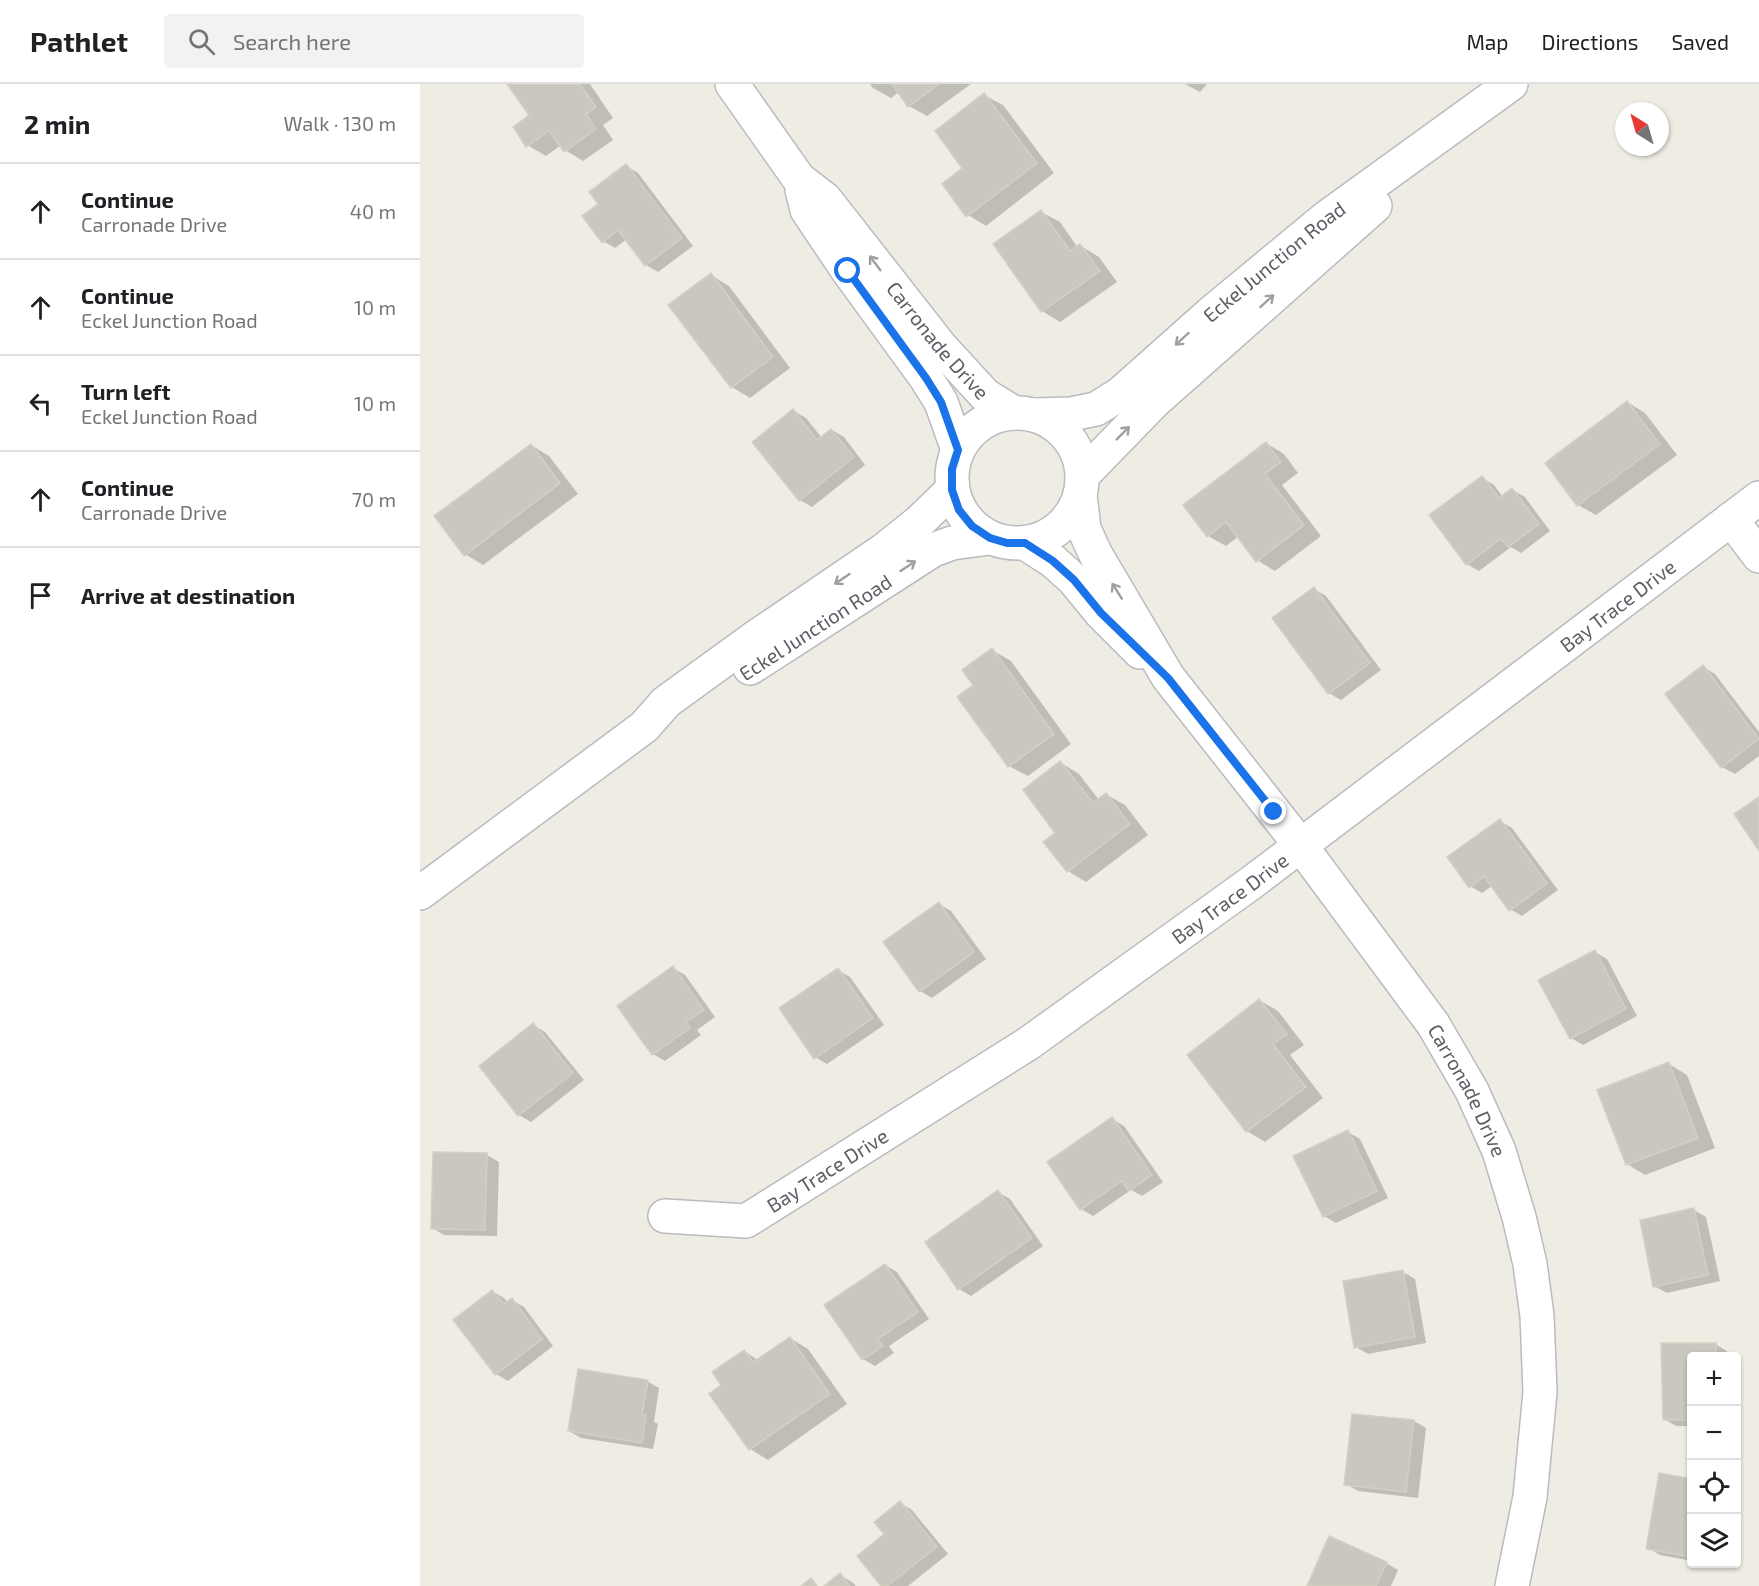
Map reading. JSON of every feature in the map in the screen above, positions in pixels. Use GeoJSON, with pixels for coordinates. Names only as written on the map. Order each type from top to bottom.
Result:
{"type":"FeatureCollection","features":[{"type":"Feature","properties":{"kind":"street","name":"Carronade Drive"},"geometry":{"type":"LineString","coordinates":[[732,84],[799,179],[825,198],[894,289],[963,372],[985,394],[1024,414]]}},
{"type":"Feature","properties":{"kind":"street","name":"Eckel Junction Road"},"geometry":{"type":"LineString","coordinates":[[1511,84],[1462,133],[1365,214],[1154,402],[1081,485],[1072,513],[1060,528],[1043,538],[1025,543],[1007,543],[990,538],[972,526],[959,510],[952,490],[952,469],[958,450],[967,436],[980,425],[994,417],[1024,414],[1071,414],[1096,409],[1120,394],[1211,313],[1327,217],[1511,84]]}},
{"type":"Feature","properties":{"kind":"street","name":"Carronade Drive"},"geometry":{"type":"LineString","coordinates":[[799,179],[807,210],[941,402],[958,450]]}},
{"type":"Feature","properties":{"kind":"street"},"geometry":{"type":"LineString","coordinates":[[1024,414],[1053,424],[1068,437],[1078,455],[1081,485]]}},
{"type":"Feature","properties":{"kind":"street","name":"Carronade Drive"},"geometry":{"type":"LineString","coordinates":[[1081,485],[1084,529],[1096,555],[1168,678]]}},
{"type":"Feature","properties":{"kind":"street","name":"Eckel Junction Road"},"geometry":{"type":"LineString","coordinates":[[420,893],[644,727],[666,702],[753,639],[884,550],[919,522],[952,490]]}},
{"type":"Feature","properties":{"kind":"street","name":"Bay Trace Drive"},"geometry":{"type":"LineString","coordinates":[[665,1216],[746,1221],[1029,1043],[1301,846],[1759,498]]}},
{"type":"Feature","properties":{"kind":"street"},"geometry":{"type":"LineString","coordinates":[[1731,519],[1759,556]]}},
{"type":"Feature","properties":{"kind":"street","name":"Eckel Junction Road"},"geometry":{"type":"LineString","coordinates":[[644,727],[678,715],[933,550],[952,543],[990,538]]}},
{"type":"Feature","properties":{"kind":"street","name":"Carronade Drive"},"geometry":{"type":"LineString","coordinates":[[1025,543],[1053,561],[1074,580],[1101,613],[1168,678],[1301,846],[1433,1024],[1472,1091],[1499,1151],[1519,1217],[1530,1264],[1537,1316],[1540,1392],[1530,1497],[1512,1586]]}},
{"type":"Feature","properties":{"kind":"building"},"geometry":{"type":"Polygon","coordinates":[[[507,84],[580,84],[596,107],[586,114],[596,129],[564,152],[549,131],[526,147],[513,127],[529,115],[507,84]]]}},
{"type":"Feature","properties":{"kind":"building"},"geometry":{"type":"Polygon","coordinates":[[[892,84],[939,84],[908,107],[892,84]]]}},
{"type":"Feature","properties":{"kind":"building"},"geometry":{"type":"Polygon","coordinates":[[[984,93],[1037,163],[966,217],[942,184],[962,168],[935,131],[984,93]]]}},
{"type":"Feature","properties":{"kind":"building"},"geometry":{"type":"Polygon","coordinates":[[[626,164],[682,238],[645,266],[618,230],[602,243],[582,216],[598,204],[589,192],[626,164]]]}},
{"type":"Feature","properties":{"kind":"building"},"geometry":{"type":"Polygon","coordinates":[[[1041,210],[1070,251],[1080,244],[1100,271],[1041,312],[993,244],[1041,210]]]}},
{"type":"Feature","properties":{"kind":"building"},"geometry":{"type":"Polygon","coordinates":[[[711,273],[773,357],[731,388],[668,305],[711,273]]]}},
{"type":"Feature","properties":{"kind":"building"},"geometry":{"type":"Polygon","coordinates":[[[1627,401],[1660,444],[1577,506],[1545,463],[1627,401]]]}},
{"type":"Feature","properties":{"kind":"building"},"geometry":{"type":"Polygon","coordinates":[[[793,409],[817,440],[831,429],[854,457],[799,501],[752,442],[793,409]]]}},
{"type":"Feature","properties":{"kind":"building"},"geometry":{"type":"Polygon","coordinates":[[[1266,442],[1281,462],[1265,474],[1304,525],[1256,562],[1226,522],[1207,537],[1183,505],[1266,442]]]}},
{"type":"Feature","properties":{"kind":"building"},"geometry":{"type":"Polygon","coordinates":[[[531,444],[560,483],[464,556],[434,516],[531,444]]]}},
{"type":"Feature","properties":{"kind":"building"},"geometry":{"type":"Polygon","coordinates":[[[1482,476],[1499,498],[1512,488],[1539,524],[1508,547],[1501,539],[1466,565],[1429,515],[1482,476]]]}},
{"type":"Feature","properties":{"kind":"building"},"geometry":{"type":"Polygon","coordinates":[[[1314,587],[1370,663],[1328,694],[1272,618],[1314,587]]]}},
{"type":"Feature","properties":{"kind":"building"},"geometry":{"type":"Polygon","coordinates":[[[992,648],[1054,734],[1008,767],[957,697],[973,685],[962,670],[992,648]]]}},
{"type":"Feature","properties":{"kind":"building"},"geometry":{"type":"Polygon","coordinates":[[[1703,665],[1759,739],[1721,768],[1665,694],[1703,665]]]}},
{"type":"Feature","properties":{"kind":"building"},"geometry":{"type":"Polygon","coordinates":[[[1060,761],[1093,803],[1106,793],[1130,824],[1067,872],[1043,842],[1055,833],[1023,790],[1060,761]]]}},
{"type":"Feature","properties":{"kind":"building"},"geometry":{"type":"Polygon","coordinates":[[[1759,797],[1759,851],[1734,814],[1759,797]]]}},
{"type":"Feature","properties":{"kind":"building"},"geometry":{"type":"Polygon","coordinates":[[[1500,819],[1547,883],[1509,911],[1484,876],[1469,888],[1447,857],[1500,819]]]}},
{"type":"Feature","properties":{"kind":"building"},"geometry":{"type":"Polygon","coordinates":[[[939,902],[974,952],[919,992],[883,942],[939,902]]]}},
{"type":"Feature","properties":{"kind":"building"},"geometry":{"type":"Polygon","coordinates":[[[1595,950],[1626,1009],[1570,1039],[1538,980],[1595,950]]]}},
{"type":"Feature","properties":{"kind":"building"},"geometry":{"type":"Polygon","coordinates":[[[673,966],[704,1010],[686,1022],[690,1028],[652,1055],[617,1006],[673,966]]]}},
{"type":"Feature","properties":{"kind":"building"},"geometry":{"type":"Polygon","coordinates":[[[838,968],[873,1018],[814,1059],[779,1008],[838,968]]]}},
{"type":"Feature","properties":{"kind":"building"},"geometry":{"type":"Polygon","coordinates":[[[1259,999],[1287,1034],[1273,1044],[1306,1087],[1246,1132],[1187,1055],[1259,999]]]}},
{"type":"Feature","properties":{"kind":"building"},"geometry":{"type":"Polygon","coordinates":[[[533,1023],[573,1073],[518,1116],[479,1066],[533,1023]]]}},
{"type":"Feature","properties":{"kind":"building"},"geometry":{"type":"Polygon","coordinates":[[[1669,1062],[1698,1138],[1626,1165],[1597,1090],[1669,1062]]]}},
{"type":"Feature","properties":{"kind":"building"},"geometry":{"type":"Polygon","coordinates":[[[1112,1117],[1152,1175],[1129,1191],[1122,1181],[1080,1210],[1047,1162],[1112,1117]]]}},
{"type":"Feature","properties":{"kind":"building"},"geometry":{"type":"Polygon","coordinates":[[[1348,1130],[1377,1191],[1323,1217],[1293,1156],[1348,1130]]]}},
{"type":"Feature","properties":{"kind":"building"},"geometry":{"type":"Polygon","coordinates":[[[433,1152],[487,1153],[485,1230],[431,1229],[433,1152]]]}},
{"type":"Feature","properties":{"kind":"building"},"geometry":{"type":"Polygon","coordinates":[[[998,1190],[1032,1238],[958,1290],[925,1242],[998,1190]]]}},
{"type":"Feature","properties":{"kind":"building"},"geometry":{"type":"Polygon","coordinates":[[[1694,1208],[1708,1275],[1653,1287],[1640,1220],[1694,1208]]]}},
{"type":"Feature","properties":{"kind":"building"},"geometry":{"type":"Polygon","coordinates":[[[885,1264],[918,1312],[878,1339],[883,1346],[862,1360],[824,1305],[885,1264]]]}},
{"type":"Feature","properties":{"kind":"building"},"geometry":{"type":"Polygon","coordinates":[[[1403,1270],[1415,1337],[1354,1348],[1343,1281],[1403,1270]]]}},
{"type":"Feature","properties":{"kind":"building"},"geometry":{"type":"Polygon","coordinates":[[[492,1290],[504,1304],[512,1298],[542,1339],[495,1375],[453,1320],[492,1290]]]}},
{"type":"Feature","properties":{"kind":"building"},"geometry":{"type":"Polygon","coordinates":[[[790,1337],[830,1394],[749,1450],[709,1394],[721,1385],[712,1372],[744,1350],[753,1362],[790,1337]]]}},
{"type":"Feature","properties":{"kind":"building"},"geometry":{"type":"Polygon","coordinates":[[[1661,1343],[1716,1343],[1716,1352],[1687,1352],[1687,1420],[1663,1420],[1661,1343]]]}},
{"type":"Feature","properties":{"kind":"building"},"geometry":{"type":"Polygon","coordinates":[[[578,1369],[648,1380],[642,1415],[646,1415],[642,1443],[568,1431],[578,1369]]]}},
{"type":"Feature","properties":{"kind":"building"},"geometry":{"type":"Polygon","coordinates":[[[1352,1414],[1414,1420],[1406,1492],[1344,1485],[1352,1414]]]}},
{"type":"Feature","properties":{"kind":"building"},"geometry":{"type":"Polygon","coordinates":[[[1659,1473],[1687,1478],[1687,1556],[1646,1549],[1659,1473]]]}},
{"type":"Feature","properties":{"kind":"building"},"geometry":{"type":"Polygon","coordinates":[[[900,1501],[937,1547],[887,1586],[881,1586],[857,1556],[884,1534],[874,1522],[900,1501]]]}},
{"type":"Feature","properties":{"kind":"building"},"geometry":{"type":"Polygon","coordinates":[[[1329,1536],[1387,1562],[1376,1586],[1307,1586],[1329,1536]]]}},
{"type":"Feature","properties":{"kind":"building"},"geometry":{"type":"Polygon","coordinates":[[[840,1573],[850,1586],[824,1586],[840,1573]]]}},
{"type":"Feature","properties":{"kind":"building"},"geometry":{"type":"Polygon","coordinates":[[[811,1578],[817,1586],[801,1586],[811,1578]]]}},
{"type":"Feature","properties":{"kind":"route"},"geometry":{"type":"LineString","coordinates":[[848,271],[941,402],[958,450],[952,469],[952,490],[959,510],[972,526],[990,538],[1007,543],[1025,543],[1053,561],[1074,580],[1101,613],[1168,678],[1274,812]]}}]}
